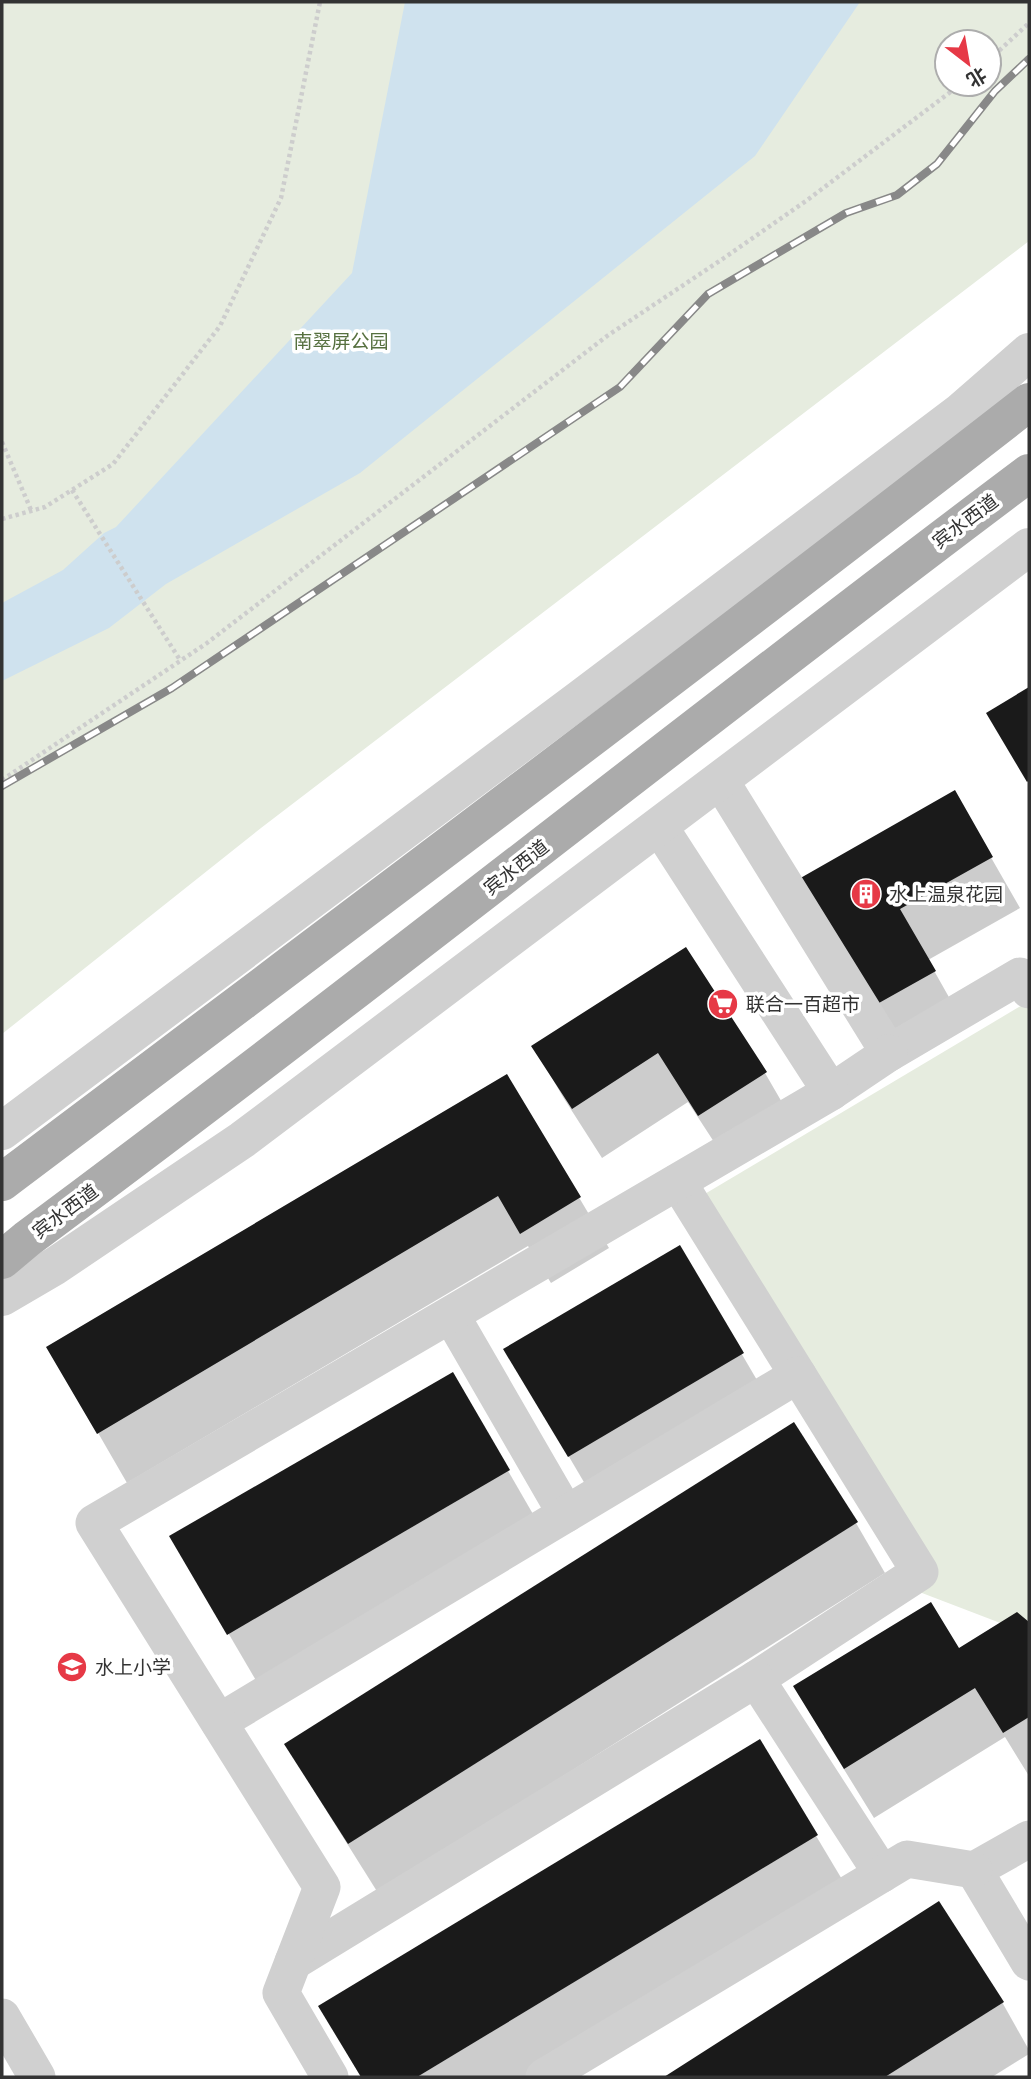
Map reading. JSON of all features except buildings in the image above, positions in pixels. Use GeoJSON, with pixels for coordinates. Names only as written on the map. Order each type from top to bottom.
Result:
{"type":"FeatureCollection","features":[{"type":"Feature","properties":{"kind":"main road"},"geometry":{"type":"LineString","coordinates":[[2,1182],[528,786],[1029,402]]}},
{"type":"Feature","properties":{"kind":"main road","name":"宾水西道"},"geometry":{"type":"LineString","coordinates":[[2,1260],[833,620],[1029,473]]}},
{"type":"Feature","properties":{"kind":"street"},"geometry":{"type":"LineString","coordinates":[[2,1131],[937,429],[1029,352]]}},
{"type":"Feature","properties":{"kind":"street"},"geometry":{"type":"LineString","coordinates":[[2,1297],[55,1266],[242,1140],[1029,547]]}},
{"type":"Feature","properties":{"kind":"street"},"geometry":{"type":"LineString","coordinates":[[720,780],[889,1053]]}},
{"type":"Feature","properties":{"kind":"street"},"geometry":{"type":"LineString","coordinates":[[659,826],[831,1093]]}},
{"type":"Feature","properties":{"kind":"street"},"geometry":{"type":"LineString","coordinates":[[330,2077],[281,1993],[322,1887],[94,1523],[831,1093],[889,1053],[1020,976],[1029,990]]}},
{"type":"Feature","properties":{"kind":"street"},"geometry":{"type":"LineString","coordinates":[[293,1962],[756,1679],[920,1572],[678,1182]]}},
{"type":"Feature","properties":{"kind":"street"},"geometry":{"type":"LineString","coordinates":[[451,1315],[566,1514]]}},
{"type":"Feature","properties":{"kind":"street"},"geometry":{"type":"LineString","coordinates":[[219,1722],[798,1375]]}},
{"type":"Feature","properties":{"kind":"street"},"geometry":{"type":"LineString","coordinates":[[756,1679],[882,1874]]}},
{"type":"Feature","properties":{"kind":"street"},"geometry":{"type":"LineString","coordinates":[[544,2077],[907,1859],[974,1870],[1029,1839]]}},
{"type":"Feature","properties":{"kind":"street"},"geometry":{"type":"LineString","coordinates":[[974,1870],[1029,1962]]}},
{"type":"Feature","properties":{"kind":"street"},"geometry":{"type":"LineString","coordinates":[[2,2017],[37,2077]]}},
{"type":"Feature","properties":{"kind":"path"},"geometry":{"type":"LineString","coordinates":[[2,519],[45,507],[113,464],[220,327],[281,198],[320,2]]}},
{"type":"Feature","properties":{"kind":"path"},"geometry":{"type":"LineString","coordinates":[[1003,47],[1029,23]]}},
{"type":"Feature","properties":{"kind":"path"},"geometry":{"type":"LineString","coordinates":[[2,780],[218,634],[607,336],[806,201],[942,98]]}},
{"type":"Feature","properties":{"kind":"path"},"geometry":{"type":"LineString","coordinates":[[2,442],[31,510]]}},
{"type":"Feature","properties":{"kind":"path"},"geometry":{"type":"LineString","coordinates":[[72,490],[180,660]]}},
{"type":"Feature","properties":{"kind":"green space","name":"南翠屏公园"},"geometry":{"type":"Polygon","coordinates":[[[2,2],[1029,2],[1029,241],[261,828],[2,1034],[2,2]]]}},
{"type":"Feature","properties":{"kind":"green space"},"geometry":{"type":"Polygon","coordinates":[[[1029,1001],[1029,1634],[922,1593],[698,1198],[1029,1001]]]}},
{"type":"Feature","properties":{"kind":"water"},"geometry":{"type":"Polygon","coordinates":[[[405,2],[860,2],[755,156],[360,473],[166,584],[109,628],[2,681],[2,603],[63,570],[104,533],[116,527],[352,273],[405,2]]]}},
{"type":"Feature","properties":{"kind":"railway"},"geometry":{"type":"LineString","coordinates":[[2,786],[172,688],[620,387],[708,294],[846,213],[897,195],[937,164],[995,91],[1029,59]]}},
{"type":"Feature","properties":{"kind":"place","name":"水上温泉花园"},"geometry":{"type":"Point","coordinates":[866,894]}},
{"type":"Feature","properties":{"kind":"place","name":"联合一百超市"},"geometry":{"type":"Point","coordinates":[723,1004]}},
{"type":"Feature","properties":{"kind":"place","name":"水上小学"},"geometry":{"type":"Point","coordinates":[72,1667]}}]}
